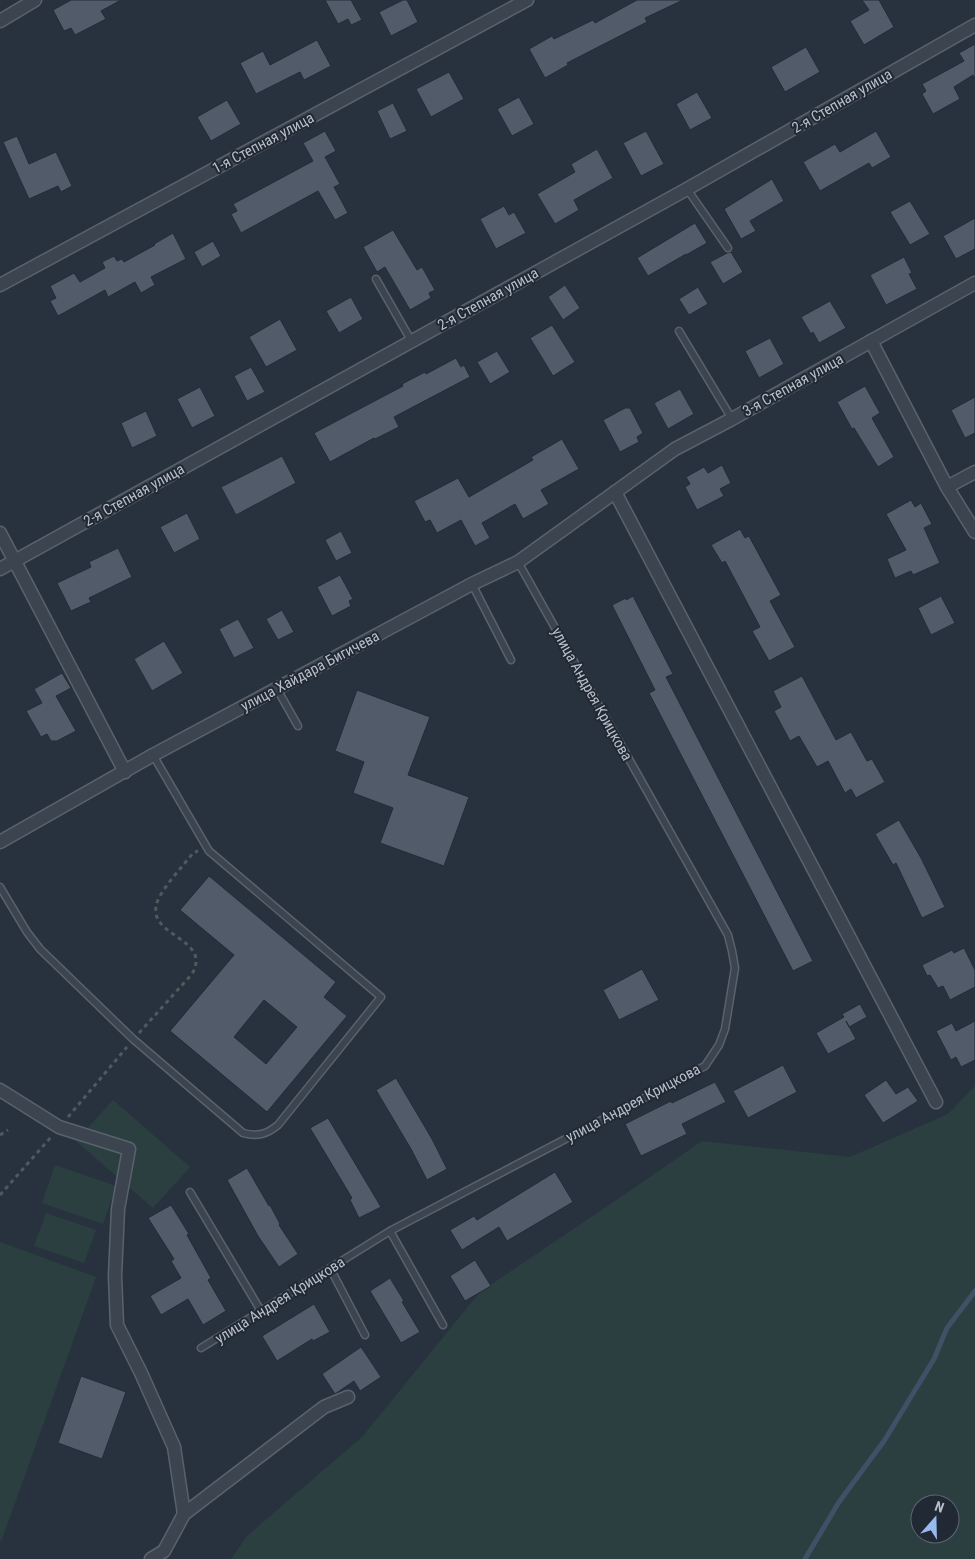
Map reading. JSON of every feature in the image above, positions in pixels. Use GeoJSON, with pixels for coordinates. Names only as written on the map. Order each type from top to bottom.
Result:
{"type":"FeatureCollection","features":[{"type":"Feature","properties":{"kind":"street"},"geometry":{"type":"LineString","coordinates":[[0,21],[36,0]]}},
{"type":"Feature","properties":{"kind":"street","name":"1-я Степная улица"},"geometry":{"type":"LineString","coordinates":[[0,285],[527,0]]}},
{"type":"Feature","properties":{"kind":"street","name":"2-я Степная улица"},"geometry":{"type":"LineString","coordinates":[[0,570],[687,189],[975,25]]}},
{"type":"Feature","properties":{"kind":"street","name":"3-я Степная улица"},"geometry":{"type":"LineString","coordinates":[[615,492],[675,449],[975,283]]}},
{"type":"Feature","properties":{"kind":"street"},"geometry":{"type":"LineString","coordinates":[[871,341],[948,488],[975,532]]}},
{"type":"Feature","properties":{"kind":"street"},"geometry":{"type":"LineString","coordinates":[[948,488],[975,472]]}},
{"type":"Feature","properties":{"kind":"street"},"geometry":{"type":"LineString","coordinates":[[615,492],[936,1102]]}},
{"type":"Feature","properties":{"kind":"street","name":"улица Хайдара Бигичева"},"geometry":{"type":"LineString","coordinates":[[0,842],[153,756],[472,584],[518,562],[615,492]]}},
{"type":"Feature","properties":{"kind":"street"},"geometry":{"type":"LineString","coordinates":[[0,533],[124,772]]}},
{"type":"Feature","properties":{"kind":"street"},"geometry":{"type":"LineString","coordinates":[[0,1090],[59,1127],[129,1149],[118,1210],[115,1276],[116,1325],[141,1373],[174,1447],[184,1514]]}},
{"type":"Feature","properties":{"kind":"street"},"geometry":{"type":"LineString","coordinates":[[151,1559],[164,1551],[184,1514],[324,1407],[348,1396]]}},
{"type":"Feature","properties":{"kind":"lane"},"geometry":{"type":"LineString","coordinates":[[687,189],[728,248]]}},
{"type":"Feature","properties":{"kind":"lane"},"geometry":{"type":"LineString","coordinates":[[376,279],[412,342]]}},
{"type":"Feature","properties":{"kind":"lane"},"geometry":{"type":"LineString","coordinates":[[679,331],[732,419]]}},
{"type":"Feature","properties":{"kind":"lane","name":"улица Андрея Крицкова"},"geometry":{"type":"LineString","coordinates":[[202,1348],[390,1232],[705,1066],[719,1045],[725,1029],[734,968],[728,935],[518,562]]}},
{"type":"Feature","properties":{"kind":"lane"},"geometry":{"type":"LineString","coordinates":[[472,584],[512,660]]}},
{"type":"Feature","properties":{"kind":"lane"},"geometry":{"type":"LineString","coordinates":[[277,689],[298,726]]}},
{"type":"Feature","properties":{"kind":"lane"},"geometry":{"type":"LineString","coordinates":[[0,887],[27,932],[40,949],[133,1039],[243,1133],[251,1136],[261,1135],[278,1125],[381,997],[209,851],[153,756]]}},
{"type":"Feature","properties":{"kind":"lane"},"geometry":{"type":"LineString","coordinates":[[190,1192],[262,1311]]}},
{"type":"Feature","properties":{"kind":"lane"},"geometry":{"type":"LineString","coordinates":[[390,1232],[443,1325]]}},
{"type":"Feature","properties":{"kind":"lane"},"geometry":{"type":"LineString","coordinates":[[330,1268],[365,1335]]}},
{"type":"Feature","properties":{"kind":"path"},"geometry":{"type":"LineString","coordinates":[[0,1195],[133,1039],[192,974],[197,960],[192,949],[162,924],[156,913],[156,906],[159,897],[193,853],[204,850],[209,851]]}},
{"type":"Feature","properties":{"kind":"path"},"geometry":{"type":"LineString","coordinates":[[0,1135],[8,1130]]}},
{"type":"Feature","properties":{"kind":"green space"},"geometry":{"type":"Polygon","coordinates":[[[975,1086],[975,1559],[231,1559],[247,1536],[362,1437],[480,1292],[702,1141],[850,1157],[948,1114],[975,1086]]]}},
{"type":"Feature","properties":{"kind":"green space"},"geometry":{"type":"Polygon","coordinates":[[[113,1100],[190,1167],[153,1208],[76,1141],[113,1100]]]}},
{"type":"Feature","properties":{"kind":"green space"},"geometry":{"type":"Polygon","coordinates":[[[55,1165],[116,1186],[103,1224],[42,1203],[55,1165]]]}},
{"type":"Feature","properties":{"kind":"green space"},"geometry":{"type":"Polygon","coordinates":[[[46,1213],[96,1230],[84,1263],[34,1246],[46,1213]]]}},
{"type":"Feature","properties":{"kind":"green space"},"geometry":{"type":"Polygon","coordinates":[[[0,1242],[96,1277],[1,1542],[0,1541],[0,1242]]]}},
{"type":"Feature","properties":{"kind":"building"},"geometry":{"type":"Polygon","coordinates":[[[71,0],[121,0],[101,11],[106,19],[75,35],[71,28],[64,31],[53,10],[71,0]]]}},
{"type":"Feature","properties":{"kind":"building"},"geometry":{"type":"Polygon","coordinates":[[[325,0],[351,0],[362,20],[351,25],[348,19],[338,24],[325,0]]]}},
{"type":"Feature","properties":{"kind":"building"},"geometry":{"type":"Polygon","coordinates":[[[403,0],[407,0],[418,22],[391,36],[379,12],[403,0]]]}},
{"type":"Feature","properties":{"kind":"building"},"geometry":{"type":"Polygon","coordinates":[[[637,0],[683,0],[645,18],[647,22],[567,63],[568,65],[545,78],[529,49],[552,36],[554,39],[593,20],[595,23],[637,0]]]}},
{"type":"Feature","properties":{"kind":"building"},"geometry":{"type":"Polygon","coordinates":[[[862,0],[879,0],[894,27],[864,45],[850,21],[869,10],[862,0]]]}},
{"type":"Feature","properties":{"kind":"building"},"geometry":{"type":"Polygon","coordinates":[[[317,40],[331,66],[304,80],[300,72],[256,94],[240,63],[263,51],[270,65],[317,40]]]}},
{"type":"Feature","properties":{"kind":"building"},"geometry":{"type":"Polygon","coordinates":[[[975,44],[975,79],[973,75],[954,87],[960,99],[933,114],[922,94],[926,91],[922,84],[964,61],[959,53],[975,44]]]}},
{"type":"Feature","properties":{"kind":"building"},"geometry":{"type":"Polygon","coordinates":[[[806,47],[820,72],[785,92],[771,67],[806,47]]]}},
{"type":"Feature","properties":{"kind":"building"},"geometry":{"type":"Polygon","coordinates":[[[449,72],[464,99],[431,117],[416,89],[449,72]]]}},
{"type":"Feature","properties":{"kind":"building"},"geometry":{"type":"Polygon","coordinates":[[[697,92],[712,118],[690,130],[676,104],[697,92]]]}},
{"type":"Feature","properties":{"kind":"building"},"geometry":{"type":"Polygon","coordinates":[[[519,97],[534,124],[512,136],[497,109],[519,97]]]}},
{"type":"Feature","properties":{"kind":"building"},"geometry":{"type":"Polygon","coordinates":[[[227,100],[241,124],[211,141],[197,117],[227,100]]]}},
{"type":"Feature","properties":{"kind":"building"},"geometry":{"type":"Polygon","coordinates":[[[393,103],[407,131],[390,139],[377,111],[393,103]]]}},
{"type":"Feature","properties":{"kind":"building"},"geometry":{"type":"Polygon","coordinates":[[[325,131],[336,151],[325,157],[340,184],[334,187],[348,213],[335,220],[318,191],[241,233],[231,214],[237,211],[233,204],[313,161],[303,143],[325,131]]]}},
{"type":"Feature","properties":{"kind":"building"},"geometry":{"type":"Polygon","coordinates":[[[646,131],[664,164],[641,176],[623,143],[646,131]]]}},
{"type":"Feature","properties":{"kind":"building"},"geometry":{"type":"Polygon","coordinates":[[[876,131],[891,157],[872,168],[869,163],[820,191],[803,162],[835,144],[840,152],[876,131]]]}},
{"type":"Feature","properties":{"kind":"building"},"geometry":{"type":"Polygon","coordinates":[[[17,136],[29,164],[56,152],[72,186],[61,192],[58,186],[29,199],[3,142],[17,136]]]}},
{"type":"Feature","properties":{"kind":"building"},"geometry":{"type":"Polygon","coordinates":[[[597,149],[613,178],[574,200],[579,210],[555,224],[537,194],[575,172],[571,164],[597,149]]]}},
{"type":"Feature","properties":{"kind":"building"},"geometry":{"type":"Polygon","coordinates":[[[772,179],[784,201],[750,221],[756,231],[741,239],[724,209],[772,179]]]}},
{"type":"Feature","properties":{"kind":"building"},"geometry":{"type":"Polygon","coordinates":[[[910,201],[930,234],[910,245],[890,212],[910,201]]]}},
{"type":"Feature","properties":{"kind":"building"},"geometry":{"type":"Polygon","coordinates":[[[504,206],[509,215],[514,212],[526,233],[496,249],[480,219],[504,206]]]}},
{"type":"Feature","properties":{"kind":"building"},"geometry":{"type":"Polygon","coordinates":[[[975,218],[975,249],[956,259],[943,236],[975,218]]]}},
{"type":"Feature","properties":{"kind":"building"},"geometry":{"type":"Polygon","coordinates":[[[695,223],[707,243],[648,276],[637,258],[695,223]]]}},
{"type":"Feature","properties":{"kind":"building"},"geometry":{"type":"Polygon","coordinates":[[[393,230],[417,270],[422,267],[435,290],[429,293],[431,298],[410,310],[385,267],[377,272],[363,247],[393,230]]]}},
{"type":"Feature","properties":{"kind":"building"},"geometry":{"type":"Polygon","coordinates":[[[173,233],[186,259],[151,277],[155,285],[141,293],[135,282],[108,297],[105,290],[58,316],[50,301],[56,298],[50,286],[74,273],[80,282],[105,268],[102,262],[114,256],[117,261],[122,259],[124,262],[173,233]]]}},
{"type":"Feature","properties":{"kind":"building"},"geometry":{"type":"Polygon","coordinates":[[[213,241],[221,256],[202,267],[194,252],[213,241]]]}},
{"type":"Feature","properties":{"kind":"building"},"geometry":{"type":"Polygon","coordinates":[[[731,252],[743,272],[723,284],[710,262],[731,252]]]}},
{"type":"Feature","properties":{"kind":"building"},"geometry":{"type":"Polygon","coordinates":[[[904,257],[912,273],[909,274],[917,289],[886,305],[870,275],[904,257]]]}},
{"type":"Feature","properties":{"kind":"building"},"geometry":{"type":"Polygon","coordinates":[[[565,285],[580,308],[563,320],[548,297],[565,285]]]}},
{"type":"Feature","properties":{"kind":"building"},"geometry":{"type":"Polygon","coordinates":[[[698,287],[708,304],[689,315],[679,299],[698,287]]]}},
{"type":"Feature","properties":{"kind":"building"},"geometry":{"type":"Polygon","coordinates":[[[351,297],[363,319],[339,333],[326,311],[351,297]]]}},
{"type":"Feature","properties":{"kind":"building"},"geometry":{"type":"Polygon","coordinates":[[[830,301],[846,328],[819,343],[801,317],[830,301]]]}},
{"type":"Feature","properties":{"kind":"building"},"geometry":{"type":"Polygon","coordinates":[[[280,319],[297,350],[266,367],[249,337],[280,319]]]}},
{"type":"Feature","properties":{"kind":"building"},"geometry":{"type":"Polygon","coordinates":[[[552,325],[575,362],[553,376],[530,338],[552,325]]]}},
{"type":"Feature","properties":{"kind":"building"},"geometry":{"type":"Polygon","coordinates":[[[770,338],[784,364],[759,378],[745,351],[770,338]]]}},
{"type":"Feature","properties":{"kind":"building"},"geometry":{"type":"Polygon","coordinates":[[[497,351],[510,372],[490,384],[477,362],[497,351]]]}},
{"type":"Feature","properties":{"kind":"building"},"geometry":{"type":"Polygon","coordinates":[[[456,358],[461,367],[464,365],[470,377],[394,417],[399,427],[330,462],[314,433],[403,386],[402,384],[456,358]]]}},
{"type":"Feature","properties":{"kind":"building"},"geometry":{"type":"Polygon","coordinates":[[[251,367],[265,392],[247,401],[234,376],[251,367]]]}},
{"type":"Feature","properties":{"kind":"building"},"geometry":{"type":"Polygon","coordinates":[[[865,386],[880,413],[872,418],[894,457],[878,467],[854,428],[852,429],[837,402],[865,386]]]}},
{"type":"Feature","properties":{"kind":"building"},"geometry":{"type":"Polygon","coordinates":[[[200,387],[215,416],[192,428],[177,399],[200,387]]]}},
{"type":"Feature","properties":{"kind":"building"},"geometry":{"type":"Polygon","coordinates":[[[680,389],[694,414],[668,429],[654,403],[680,389]]]}},
{"type":"Feature","properties":{"kind":"building"},"geometry":{"type":"Polygon","coordinates":[[[975,397],[975,433],[965,438],[951,410],[975,397]]]}},
{"type":"Feature","properties":{"kind":"building"},"geometry":{"type":"Polygon","coordinates":[[[625,408],[630,408],[643,433],[637,437],[639,442],[620,452],[603,420],[625,408]]]}},
{"type":"Feature","properties":{"kind":"building"},"geometry":{"type":"Polygon","coordinates":[[[146,411],[157,436],[132,448],[121,423],[146,411]]]}},
{"type":"Feature","properties":{"kind":"building"},"geometry":{"type":"Polygon","coordinates":[[[562,439],[579,469],[541,490],[549,504],[523,519],[515,504],[482,523],[490,538],[475,546],[461,520],[437,533],[430,520],[425,522],[414,501],[458,478],[469,497],[533,460],[531,457],[562,439]]]}},
{"type":"Feature","properties":{"kind":"building"},"geometry":{"type":"Polygon","coordinates":[[[282,456],[296,483],[236,515],[221,487],[282,456]]]}},
{"type":"Feature","properties":{"kind":"building"},"geometry":{"type":"Polygon","coordinates":[[[722,465],[731,483],[720,489],[724,496],[697,510],[685,487],[690,484],[686,477],[704,467],[708,473],[722,465]]]}},
{"type":"Feature","properties":{"kind":"building"},"geometry":{"type":"Polygon","coordinates":[[[911,500],[915,507],[921,503],[932,524],[924,528],[940,563],[913,575],[911,571],[895,578],[887,559],[906,550],[886,514],[911,500]]]}},
{"type":"Feature","properties":{"kind":"building"},"geometry":{"type":"Polygon","coordinates":[[[187,513],[200,539],[174,553],[160,527],[187,513]]]}},
{"type":"Feature","properties":{"kind":"building"},"geometry":{"type":"Polygon","coordinates":[[[740,529],[745,538],[749,536],[781,595],[770,601],[795,647],[769,661],[752,631],[760,627],[725,561],[722,563],[711,545],[740,529]]]}},
{"type":"Feature","properties":{"kind":"building"},"geometry":{"type":"Polygon","coordinates":[[[341,531],[352,553],[336,561],[325,540],[341,531]]]}},
{"type":"Feature","properties":{"kind":"building"},"geometry":{"type":"Polygon","coordinates":[[[118,548],[132,577],[89,598],[91,602],[71,611],[57,583],[91,567],[89,562],[118,548]]]}},
{"type":"Feature","properties":{"kind":"building"},"geometry":{"type":"Polygon","coordinates":[[[340,575],[353,599],[349,601],[351,606],[332,616],[317,587],[340,575]]]}},
{"type":"Feature","properties":{"kind":"building"},"geometry":{"type":"Polygon","coordinates":[[[633,596],[673,674],[666,677],[813,961],[793,971],[649,693],[655,690],[612,605],[633,596]]]}},
{"type":"Feature","properties":{"kind":"building"},"geometry":{"type":"Polygon","coordinates":[[[941,596],[955,623],[931,635],[918,608],[941,596]]]}},
{"type":"Feature","properties":{"kind":"building"},"geometry":{"type":"Polygon","coordinates":[[[282,610],[294,632],[278,640],[266,619],[282,610]]]}},
{"type":"Feature","properties":{"kind":"building"},"geometry":{"type":"Polygon","coordinates":[[[238,619],[254,648],[234,658],[219,629],[238,619]]]}},
{"type":"Feature","properties":{"kind":"building"},"geometry":{"type":"Polygon","coordinates":[[[164,641],[183,673],[152,691],[134,659],[164,641]]]}},
{"type":"Feature","properties":{"kind":"building"},"geometry":{"type":"Polygon","coordinates":[[[62,673],[71,688],[56,696],[76,731],[57,741],[51,741],[47,734],[41,737],[26,711],[42,703],[34,689],[62,673]]]}},
{"type":"Feature","properties":{"kind":"building"},"geometry":{"type":"Polygon","coordinates":[[[802,676],[836,740],[851,732],[867,761],[872,759],[885,782],[856,798],[851,789],[845,793],[828,761],[817,767],[799,736],[790,741],[774,711],[781,707],[773,691],[802,676]]]}},
{"type":"Feature","properties":{"kind":"building"},"geometry":{"type":"Polygon","coordinates":[[[357,690],[430,717],[408,775],[469,797],[444,866],[380,843],[393,808],[353,793],[364,762],[335,751],[357,690]]]}},
{"type":"Feature","properties":{"kind":"building"},"geometry":{"type":"Polygon","coordinates":[[[899,820],[921,858],[945,907],[922,918],[896,863],[893,865],[875,834],[899,820]]]}},
{"type":"Feature","properties":{"kind":"building"},"geometry":{"type":"Polygon","coordinates":[[[209,876],[336,982],[324,997],[347,1016],[267,1112],[170,1031],[234,955],[180,910],[209,876]],[[264,1000],[234,1037],[266,1064],[297,1027],[264,1000]]]}},
{"type":"Feature","properties":{"kind":"building"},"geometry":{"type":"Polygon","coordinates":[[[964,948],[975,970],[975,987],[950,1000],[943,986],[938,988],[930,975],[927,976],[922,965],[952,950],[954,953],[964,948]]]}},
{"type":"Feature","properties":{"kind":"building"},"geometry":{"type":"Polygon","coordinates":[[[642,969],[659,1000],[619,1020],[603,990],[642,969]]]}},
{"type":"Feature","properties":{"kind":"building"},"geometry":{"type":"Polygon","coordinates":[[[860,1004],[867,1017],[849,1027],[856,1039],[828,1054],[816,1033],[844,1017],[842,1014],[860,1004]]]}},
{"type":"Feature","properties":{"kind":"building"},"geometry":{"type":"Polygon","coordinates":[[[975,1021],[975,1060],[961,1067],[956,1057],[951,1060],[936,1031],[952,1023],[956,1031],[975,1021]]]}},
{"type":"Feature","properties":{"kind":"building"},"geometry":{"type":"Polygon","coordinates":[[[783,1065],[797,1092],[748,1118],[733,1091],[783,1065]]]}},
{"type":"Feature","properties":{"kind":"building"},"geometry":{"type":"Polygon","coordinates":[[[396,1078],[432,1139],[447,1169],[427,1180],[376,1090],[396,1078]]]}},
{"type":"Feature","properties":{"kind":"building"},"geometry":{"type":"Polygon","coordinates":[[[886,1080],[896,1094],[908,1087],[918,1101],[883,1123],[864,1095],[886,1080]]]}},
{"type":"Feature","properties":{"kind":"building"},"geometry":{"type":"Polygon","coordinates":[[[715,1082],[726,1102],[682,1124],[687,1134],[641,1156],[625,1124],[715,1082]]]}},
{"type":"Feature","properties":{"kind":"building"},"geometry":{"type":"Polygon","coordinates":[[[328,1118],[381,1207],[359,1218],[350,1200],[352,1198],[310,1128],[328,1118]]]}},
{"type":"Feature","properties":{"kind":"building"},"geometry":{"type":"Polygon","coordinates":[[[247,1168],[270,1205],[279,1225],[298,1254],[279,1267],[258,1236],[227,1180],[247,1168]]]}},
{"type":"Feature","properties":{"kind":"building"},"geometry":{"type":"Polygon","coordinates":[[[555,1172],[573,1202],[507,1241],[499,1227],[462,1250],[450,1230],[474,1216],[477,1220],[555,1172]]]}},
{"type":"Feature","properties":{"kind":"building"},"geometry":{"type":"Polygon","coordinates":[[[171,1205],[189,1234],[187,1235],[211,1278],[208,1280],[226,1311],[203,1325],[188,1299],[161,1315],[150,1296],[181,1278],[171,1261],[174,1259],[148,1218],[171,1205]]]}},
{"type":"Feature","properties":{"kind":"building"},"geometry":{"type":"Polygon","coordinates":[[[475,1260],[491,1286],[465,1301],[450,1276],[475,1260]]]}},
{"type":"Feature","properties":{"kind":"building"},"geometry":{"type":"Polygon","coordinates":[[[390,1278],[420,1332],[401,1343],[370,1291],[390,1278]]]}},
{"type":"Feature","properties":{"kind":"building"},"geometry":{"type":"Polygon","coordinates":[[[314,1304],[330,1332],[313,1341],[312,1339],[277,1361],[262,1336],[314,1304]]]}},
{"type":"Feature","properties":{"kind":"building"},"geometry":{"type":"Polygon","coordinates":[[[361,1347],[381,1377],[360,1391],[354,1381],[335,1394],[322,1374],[361,1347]]]}},
{"type":"Feature","properties":{"kind":"building"},"geometry":{"type":"Polygon","coordinates":[[[81,1376],[126,1392],[102,1459],[58,1443],[81,1376]]]}},
{"type":"Feature","properties":{"kind":"waterway"},"geometry":{"type":"LineString","coordinates":[[805,1559],[839,1502],[884,1441],[934,1359],[947,1328],[975,1291]]}}]}
